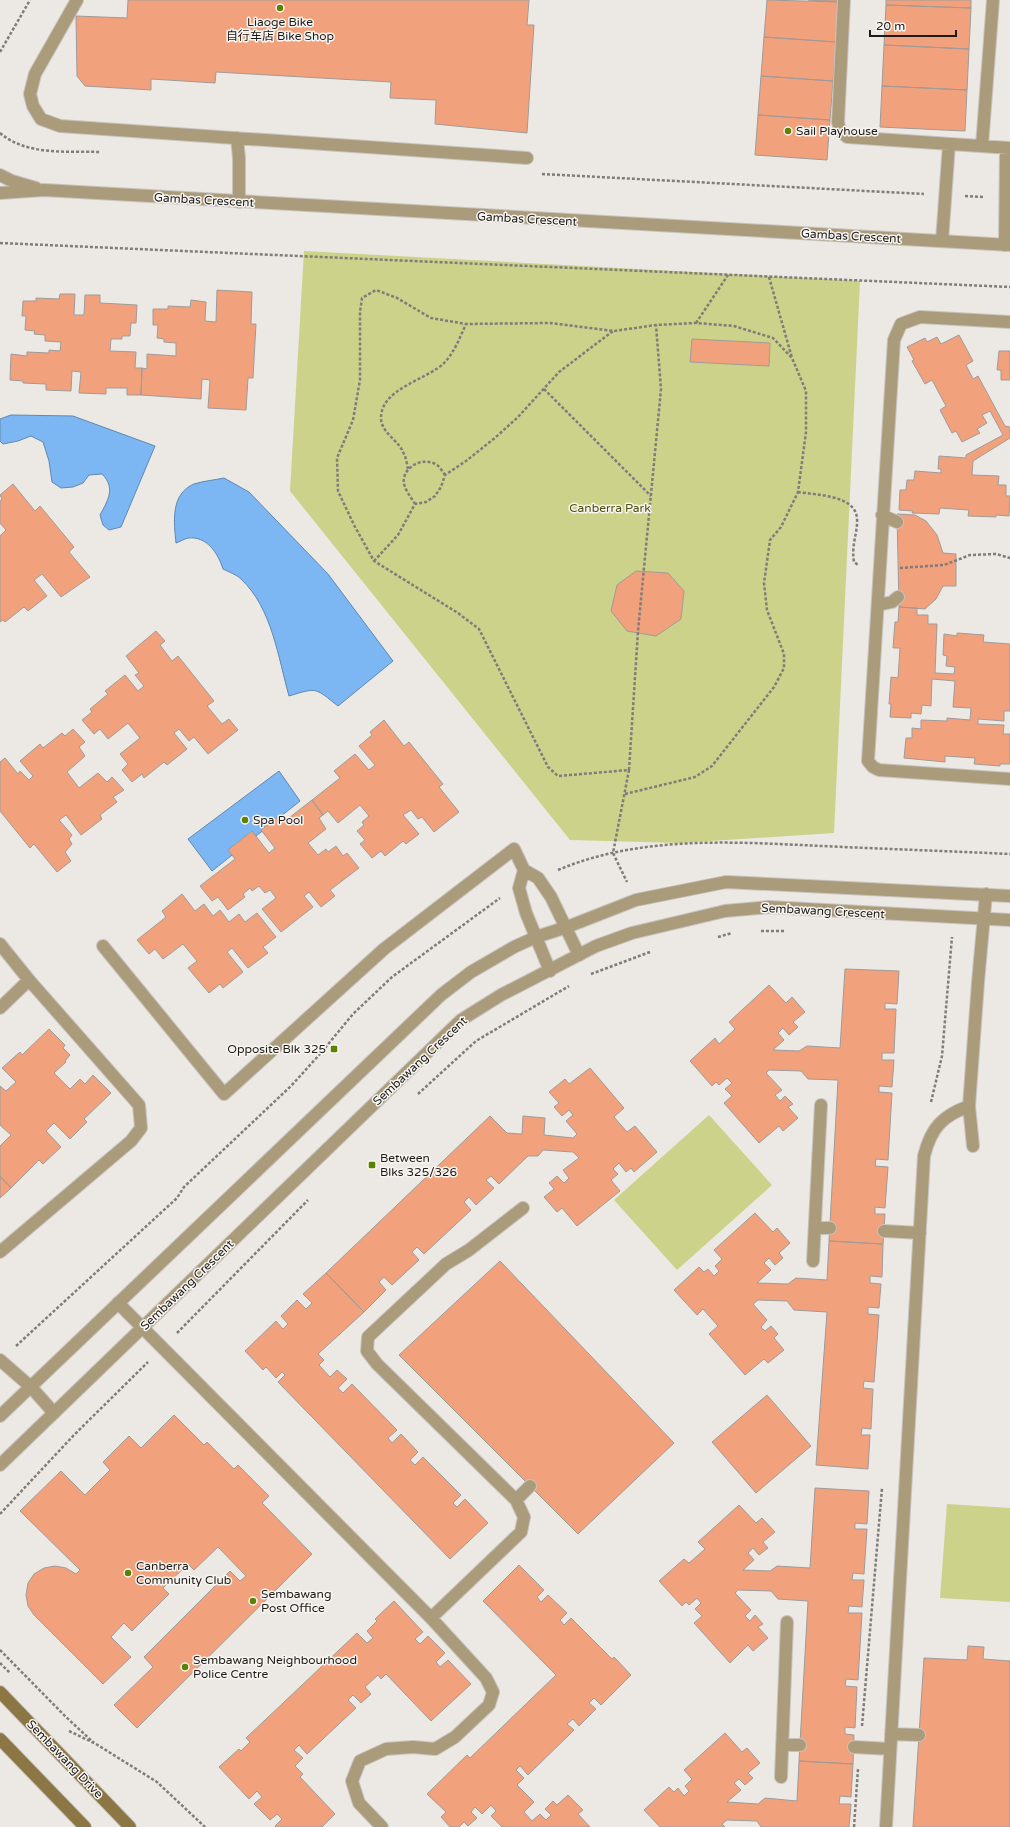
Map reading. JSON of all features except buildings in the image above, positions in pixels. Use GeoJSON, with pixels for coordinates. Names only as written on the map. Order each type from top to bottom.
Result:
{"type":"FeatureCollection","features":[{"type":"Feature","properties":{"kind":"main road","name":"Sembawang Drive"},"geometry":{"type":"LineString","coordinates":[[0,1692],[130,1827]]}},
{"type":"Feature","properties":{"kind":"main road"},"geometry":{"type":"LineString","coordinates":[[0,1739],[85,1827]]}},
{"type":"Feature","properties":{"kind":"street"},"geometry":{"type":"LineString","coordinates":[[78,0],[35,74],[30,94],[32,106],[41,119],[60,126],[527,158]]}},
{"type":"Feature","properties":{"kind":"street"},"geometry":{"type":"LineString","coordinates":[[844,0],[838,122],[840,131],[846,137],[1008,148],[1008,245]]}},
{"type":"Feature","properties":{"kind":"street"},"geometry":{"type":"LineString","coordinates":[[982,146],[993,0]]}},
{"type":"Feature","properties":{"kind":"street"},"geometry":{"type":"LineString","coordinates":[[237,138],[240,202]]}},
{"type":"Feature","properties":{"kind":"street"},"geometry":{"type":"LineString","coordinates":[[942,241],[949,144]]}},
{"type":"Feature","properties":{"kind":"street","name":"Gambas Crescent"},"geometry":{"type":"LineString","coordinates":[[0,175],[12,181],[44,190]]}},
{"type":"Feature","properties":{"kind":"street","name":"Gambas Crescent"},"geometry":{"type":"LineString","coordinates":[[0,193],[44,190],[1008,245]]}},
{"type":"Feature","properties":{"kind":"street"},"geometry":{"type":"LineString","coordinates":[[1010,322],[920,317],[901,324],[894,340],[868,761],[873,767],[879,770],[1010,779]]}},
{"type":"Feature","properties":{"kind":"street"},"geometry":{"type":"LineString","coordinates":[[882,515],[898,522]]}},
{"type":"Feature","properties":{"kind":"street"},"geometry":{"type":"LineString","coordinates":[[878,605],[892,602],[898,597]]}},
{"type":"Feature","properties":{"kind":"street"},"geometry":{"type":"LineString","coordinates":[[103,946],[224,1094],[384,949],[514,849],[524,870],[538,878],[551,897],[567,927],[579,955]]}},
{"type":"Feature","properties":{"kind":"street"},"geometry":{"type":"LineString","coordinates":[[524,870],[519,888],[526,913],[550,971]]}},
{"type":"Feature","properties":{"kind":"street","name":"Sembawang Crescent"},"geometry":{"type":"LineString","coordinates":[[0,1416],[441,995],[471,972],[514,946],[636,900],[726,882],[1010,896]]}},
{"type":"Feature","properties":{"kind":"street"},"geometry":{"type":"LineString","coordinates":[[973,1146],[970,1106],[978,982],[986,894]]}},
{"type":"Feature","properties":{"kind":"street","name":"Sembawang Crescent"},"geometry":{"type":"LineString","coordinates":[[0,1465],[461,1020],[501,995],[596,946],[632,933],[725,911],[769,907],[1010,920]]}},
{"type":"Feature","properties":{"kind":"street"},"geometry":{"type":"LineString","coordinates":[[0,944],[29,980],[139,1105],[141,1128],[131,1141],[0,1252]]}},
{"type":"Feature","properties":{"kind":"street"},"geometry":{"type":"LineString","coordinates":[[0,1008],[29,980]]}},
{"type":"Feature","properties":{"kind":"street"},"geometry":{"type":"LineString","coordinates":[[813,1261],[821,1105]]}},
{"type":"Feature","properties":{"kind":"street"},"geometry":{"type":"LineString","coordinates":[[886,1827],[924,1156],[932,1131],[945,1118],[957,1110],[970,1106]]}},
{"type":"Feature","properties":{"kind":"street"},"geometry":{"type":"LineString","coordinates":[[430,1618],[521,1532],[524,1517],[516,1500],[377,1364],[367,1351],[368,1337],[446,1264],[469,1250],[523,1208]]}},
{"type":"Feature","properties":{"kind":"street"},"geometry":{"type":"LineString","coordinates":[[815,1228],[830,1228]]}},
{"type":"Feature","properties":{"kind":"street"},"geometry":{"type":"LineString","coordinates":[[884,1231],[920,1233]]}},
{"type":"Feature","properties":{"kind":"street"},"geometry":{"type":"LineString","coordinates":[[118,1303],[430,1618],[486,1678],[493,1692],[489,1705],[455,1737],[435,1749],[413,1747],[386,1749],[360,1761],[352,1781],[359,1804],[382,1827]]}},
{"type":"Feature","properties":{"kind":"street"},"geometry":{"type":"LineString","coordinates":[[0,1360],[30,1387],[54,1413]]}},
{"type":"Feature","properties":{"kind":"street"},"geometry":{"type":"LineString","coordinates":[[516,1500],[530,1486]]}},
{"type":"Feature","properties":{"kind":"street"},"geometry":{"type":"LineString","coordinates":[[781,1777],[787,1622]]}},
{"type":"Feature","properties":{"kind":"street"},"geometry":{"type":"LineString","coordinates":[[891,1734],[919,1735]]}},
{"type":"Feature","properties":{"kind":"street"},"geometry":{"type":"LineString","coordinates":[[782,1745],[800,1746]]}},
{"type":"Feature","properties":{"kind":"street"},"geometry":{"type":"LineString","coordinates":[[854,1747],[890,1749]]}},
{"type":"Feature","properties":{"kind":"path"},"geometry":{"type":"LineString","coordinates":[[0,52],[30,0]]}},
{"type":"Feature","properties":{"kind":"path"},"geometry":{"type":"LineString","coordinates":[[0,243],[1010,287]]}},
{"type":"Feature","properties":{"kind":"path"},"geometry":{"type":"LineString","coordinates":[[696,322],[728,275]]}},
{"type":"Feature","properties":{"kind":"path"},"geometry":{"type":"LineString","coordinates":[[625,794],[696,777],[712,766],[774,687],[784,668],[784,654],[767,610],[764,583],[770,540],[781,526],[798,492],[806,432],[806,391],[792,358],[769,276]]}},
{"type":"Feature","properties":{"kind":"path"},"geometry":{"type":"LineString","coordinates":[[629,770],[558,776],[548,767],[479,629],[458,613],[374,561],[354,525],[338,491],[337,458],[353,420],[360,380],[360,312],[362,298],[376,290],[397,298],[430,318],[466,324],[550,323],[614,331],[656,325],[696,322],[734,326],[774,338],[792,358]]}},
{"type":"Feature","properties":{"kind":"path"},"geometry":{"type":"LineString","coordinates":[[408,469],[403,451],[397,442],[386,431],[381,419],[385,404],[394,392],[428,374],[445,362],[458,343],[466,324]]}},
{"type":"Feature","properties":{"kind":"path"},"geometry":{"type":"LineString","coordinates":[[636,900],[613,853],[629,770],[638,631],[662,389],[656,325]]}},
{"type":"Feature","properties":{"kind":"path"},"geometry":{"type":"LineString","coordinates":[[415,504],[426,502],[435,496],[441,487],[445,475],[466,461],[496,437],[518,417],[559,372],[614,331]]}},
{"type":"Feature","properties":{"kind":"path"},"geometry":{"type":"LineString","coordinates":[[544,389],[651,496]]}},
{"type":"Feature","properties":{"kind":"path"},"geometry":{"type":"LineString","coordinates":[[415,504],[406,490],[404,479],[408,469],[415,463],[426,462],[436,465],[445,475]]}},
{"type":"Feature","properties":{"kind":"path"},"geometry":{"type":"LineString","coordinates":[[374,561],[398,535],[415,504]]}},
{"type":"Feature","properties":{"kind":"path"},"geometry":{"type":"LineString","coordinates":[[753,931],[793,931]]}},
{"type":"Feature","properties":{"kind":"path"},"geometry":{"type":"LineString","coordinates":[[716,937],[738,932]]}},
{"type":"Feature","properties":{"kind":"path"},"geometry":{"type":"LineString","coordinates":[[585,976],[651,952]]}},
{"type":"Feature","properties":{"kind":"path"},"geometry":{"type":"LineString","coordinates":[[413,1098],[476,1041],[572,984]]}},
{"type":"Feature","properties":{"kind":"path"},"geometry":{"type":"LineString","coordinates":[[0,1514],[74,1435],[163,1348],[311,1197]]}},
{"type":"Feature","properties":{"kind":"path"},"geometry":{"type":"LineString","coordinates":[[0,1650],[66,1717],[96,1744],[157,1782],[205,1827]]}},
{"type":"Feature","properties":{"kind":"green space","name":"Canberra Park"},"geometry":{"type":"Polygon","coordinates":[[[304,251],[860,281],[834,833],[679,843],[570,840],[290,491],[304,251]]]}},
{"type":"Feature","properties":{"kind":"green space"},"geometry":{"type":"Polygon","coordinates":[[[709,1115],[772,1185],[677,1270],[614,1200],[709,1115]]]}},
{"type":"Feature","properties":{"kind":"green space"},"geometry":{"type":"Polygon","coordinates":[[[947,1504],[1010,1508],[1010,1602],[940,1598],[947,1504]]]}},
{"type":"Feature","properties":{"kind":"water"},"geometry":{"type":"Polygon","coordinates":[[[11,415],[73,416],[155,446],[121,527],[109,530],[103,525],[100,515],[108,499],[110,489],[109,484],[102,474],[89,475],[83,483],[73,487],[61,488],[52,482],[49,461],[43,442],[31,436],[18,441],[3,444],[0,441],[0,419],[11,415]]]}},
{"type":"Feature","properties":{"kind":"water"},"geometry":{"type":"Polygon","coordinates":[[[224,478],[249,492],[328,574],[393,661],[338,706],[316,691],[311,690],[289,696],[277,649],[267,618],[252,591],[239,578],[223,569],[215,552],[206,543],[195,538],[188,538],[176,543],[174,518],[177,502],[181,495],[186,489],[194,484],[224,478]]]}},
{"type":"Feature","properties":{"kind":"water","name":"Spa Pool"},"geometry":{"type":"Polygon","coordinates":[[[279,771],[300,801],[212,871],[188,839],[279,771]]]}},
{"type":"Feature","properties":{"kind":"place","name":"Liaoge Bike 自行车店 Bike Shop"},"geometry":{"type":"Point","coordinates":[280,8]}},
{"type":"Feature","properties":{"kind":"place","name":"Sail Playhouse"},"geometry":{"type":"Point","coordinates":[788,131]}},
{"type":"Feature","properties":{"kind":"place","name":"Spa Pool"},"geometry":{"type":"Point","coordinates":[245,820]}},
{"type":"Feature","properties":{"kind":"place","name":"Opposite Blk 325"},"geometry":{"type":"Point","coordinates":[334,1049]}},
{"type":"Feature","properties":{"kind":"place","name":"Between Blks 325/326"},"geometry":{"type":"Point","coordinates":[372,1165]}},
{"type":"Feature","properties":{"kind":"place","name":"Canberra Community Club"},"geometry":{"type":"Point","coordinates":[128,1573]}},
{"type":"Feature","properties":{"kind":"place","name":"Sembawang Post Office"},"geometry":{"type":"Point","coordinates":[253,1601]}},
{"type":"Feature","properties":{"kind":"place","name":"Sembawang Neighbourhood Police Centre"},"geometry":{"type":"Point","coordinates":[185,1667]}}]}
